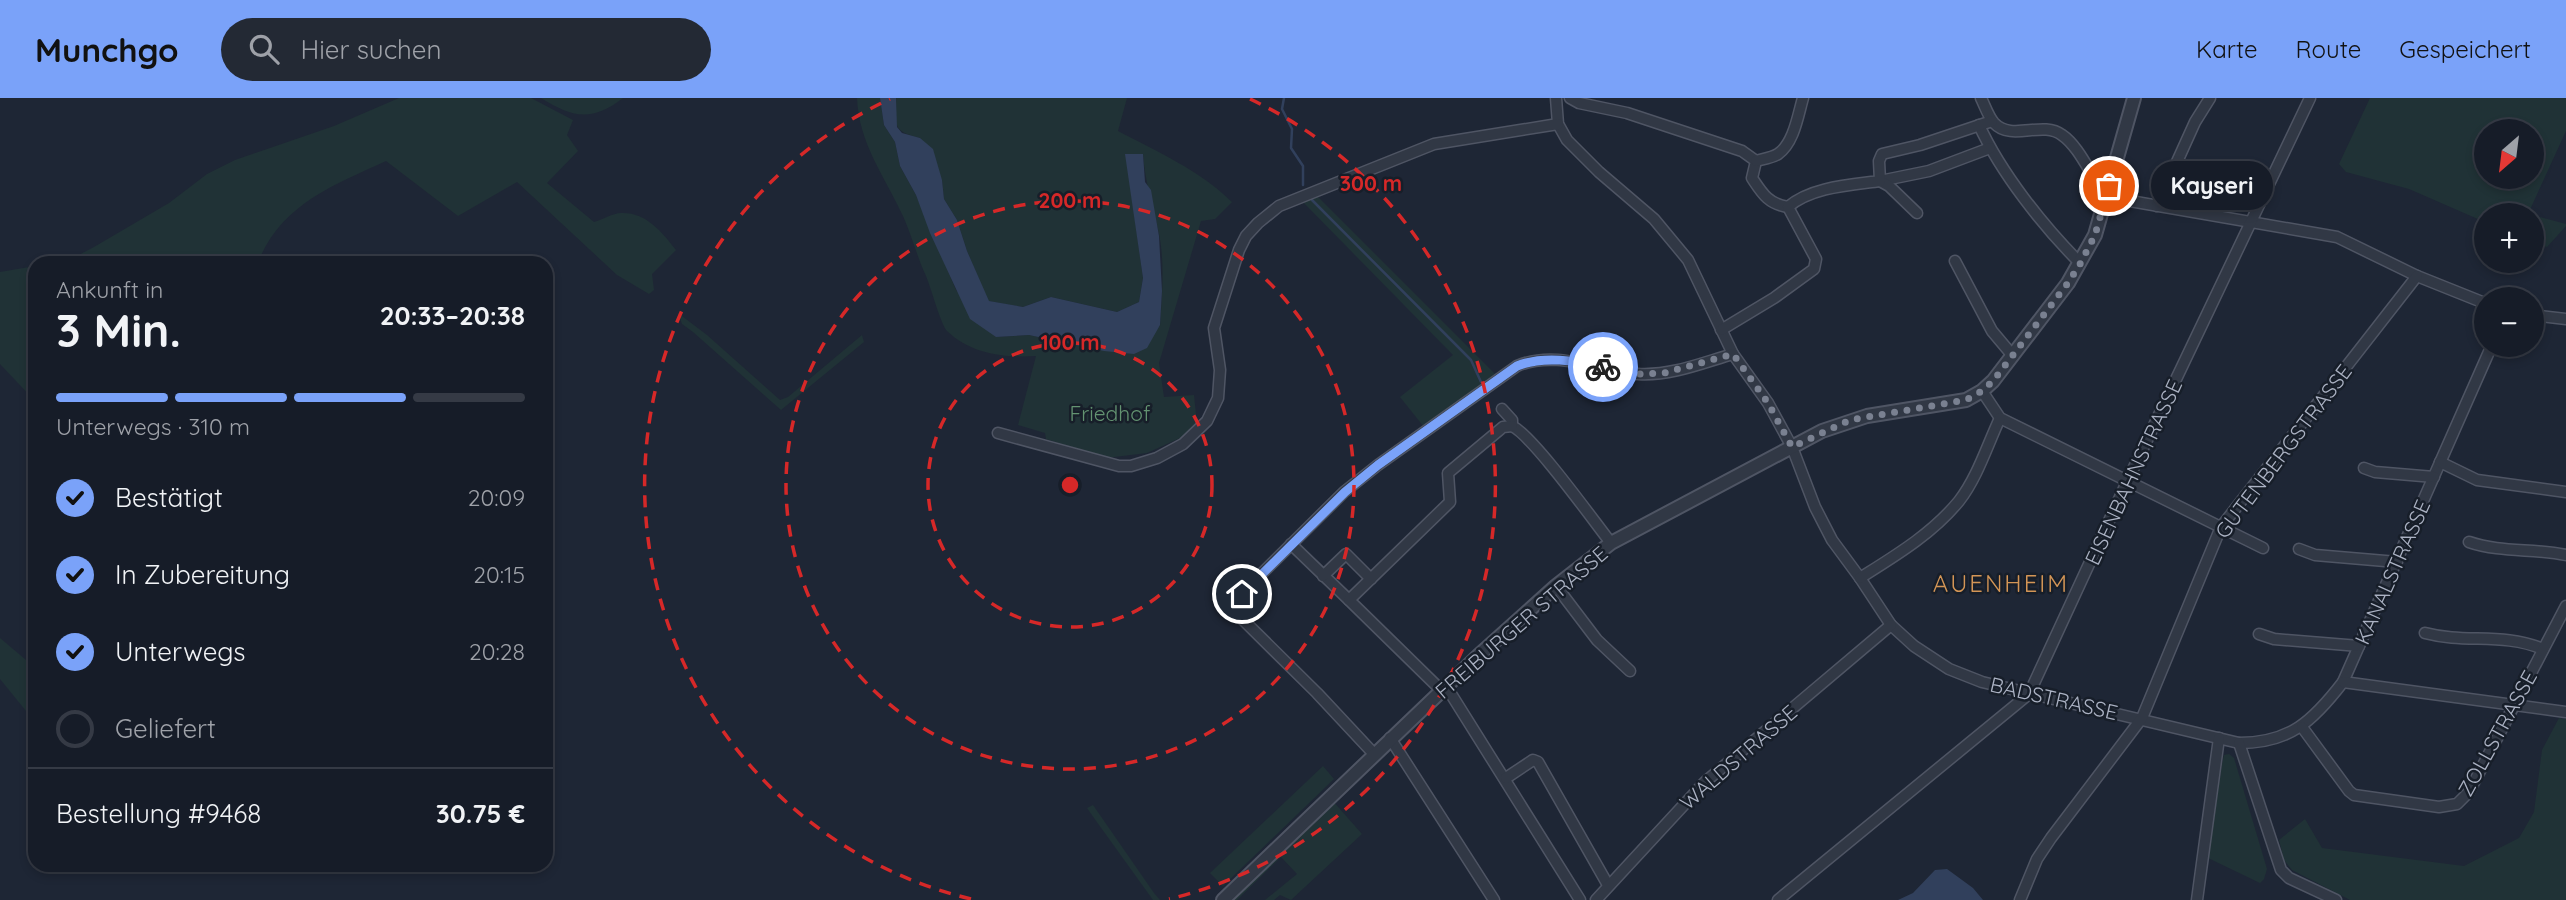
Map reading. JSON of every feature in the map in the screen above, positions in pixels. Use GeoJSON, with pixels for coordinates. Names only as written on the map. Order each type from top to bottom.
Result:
{"type":"FeatureCollection","features":[{"type":"Feature","properties":{"kind":"street"},"geometry":{"type":"LineString","coordinates":[[998,433],[1119,466],[1145,462],[1172,451],[1200,429],[1217,398],[1220,370],[1214,328],[1239,250],[1246,236],[1258,223],[1279,206],[1434,144],[1558,124],[1556,98]]}},
{"type":"Feature","properties":{"kind":"street"},"geometry":{"type":"LineString","coordinates":[[1570,98],[1579,103],[1627,113],[1705,138],[1742,151],[1756,161]]}},
{"type":"Feature","properties":{"kind":"street"},"geometry":{"type":"LineString","coordinates":[[1756,161],[1775,156],[1785,147],[1803,98]]}},
{"type":"Feature","properties":{"kind":"street"},"geometry":{"type":"LineString","coordinates":[[1981,98],[1992,121],[1999,127],[2010,131],[2048,129],[2063,135],[2098,184],[2108,190],[2157,206],[2337,237],[2417,276],[2474,298]]}},
{"type":"Feature","properties":{"kind":"street","name":"FREIBURGER STRASSE"},"geometry":{"type":"LineString","coordinates":[[1223,900],[1444,688],[1556,586],[1611,544],[1792,447],[1850,420],[1950,404],[1966,400],[1982,391],[2013,356],[2080,264],[2095,235],[2134,98]]}},
{"type":"Feature","properties":{"kind":"street"},"geometry":{"type":"LineString","coordinates":[[2157,206],[2195,122],[2210,98]]}},
{"type":"Feature","properties":{"kind":"street","name":"EISENBAHNSTRASSE"},"geometry":{"type":"LineString","coordinates":[[1779,900],[2029,694],[2311,98]]}},
{"type":"Feature","properties":{"kind":"street"},"geometry":{"type":"LineString","coordinates":[[1880,181],[1879,161],[1882,154],[1920,145],[1992,121]]}},
{"type":"Feature","properties":{"kind":"street","name":"BADSTRASSE"},"geometry":{"type":"LineString","coordinates":[[1558,124],[1567,140],[1666,231],[1688,260],[1733,354],[1768,403],[1792,447],[1815,508],[1832,540],[1891,625],[1914,646],[1949,669],[1982,682],[2239,743]]}},
{"type":"Feature","properties":{"kind":"street"},"geometry":{"type":"LineString","coordinates":[[1979,125],[1990,148],[2019,190],[2080,264]]}},
{"type":"Feature","properties":{"kind":"street"},"geometry":{"type":"LineString","coordinates":[[1756,161],[1752,178],[1759,189],[1772,204],[1788,207],[1813,194],[1929,171],[1990,148]]}},
{"type":"Feature","properties":{"kind":"street"},"geometry":{"type":"LineString","coordinates":[[1880,181],[1889,186],[1917,213]]}},
{"type":"Feature","properties":{"kind":"street"},"geometry":{"type":"LineString","coordinates":[[1721,330],[1774,298],[1814,269],[1816,260],[1788,207]]}},
{"type":"Feature","properties":{"kind":"street"},"geometry":{"type":"LineString","coordinates":[[1955,261],[1983,317],[2013,356]]}},
{"type":"Feature","properties":{"kind":"street","name":"GUTENBERGSTRASSE"},"geometry":{"type":"LineString","coordinates":[[2020,900],[2037,859],[2051,838],[2142,718],[2221,527],[2417,276]]}},
{"type":"Feature","properties":{"kind":"street"},"geometry":{"type":"LineString","coordinates":[[2544,316],[2566,319]]}},
{"type":"Feature","properties":{"kind":"street"},"geometry":{"type":"LineString","coordinates":[[1374,754],[1229,606],[1345,492],[1378,465],[1517,366],[1531,360],[1571,360],[1637,374],[1664,373],[1733,354]]}},
{"type":"Feature","properties":{"kind":"street","name":"KANALSTRASSE"},"geometry":{"type":"LineString","coordinates":[[2239,743],[2257,743],[2278,738],[2302,727],[2328,702],[2343,682],[2487,357]]}},
{"type":"Feature","properties":{"kind":"street"},"geometry":{"type":"LineString","coordinates":[[1982,391],[2000,418],[2263,548]]}},
{"type":"Feature","properties":{"kind":"street"},"geometry":{"type":"LineString","coordinates":[[1502,409],[1512,420],[1511,426]]}},
{"type":"Feature","properties":{"kind":"street"},"geometry":{"type":"LineString","coordinates":[[1860,578],[1914,543],[1958,502],[1975,473],[2000,418]]}},
{"type":"Feature","properties":{"kind":"street"},"geometry":{"type":"LineString","coordinates":[[1349,600],[1450,502],[1448,474],[1503,427],[1511,426],[1519,430],[1611,544]]}},
{"type":"Feature","properties":{"kind":"street"},"geometry":{"type":"LineString","coordinates":[[2440,462],[2477,480],[2566,492]]}},
{"type":"Feature","properties":{"kind":"street"},"geometry":{"type":"LineString","coordinates":[[2364,468],[2375,472],[2434,477]]}},
{"type":"Feature","properties":{"kind":"street"},"geometry":{"type":"LineString","coordinates":[[2469,542],[2487,549],[2532,550],[2566,555]]}},
{"type":"Feature","properties":{"kind":"street"},"geometry":{"type":"LineString","coordinates":[[1291,544],[1444,688],[1506,778],[1580,900]]}},
{"type":"Feature","properties":{"kind":"street"},"geometry":{"type":"LineString","coordinates":[[2299,549],[2315,555],[2396,562]]}},
{"type":"Feature","properties":{"kind":"street"},"geometry":{"type":"LineString","coordinates":[[1323,576],[1346,554],[1371,579]]}},
{"type":"Feature","properties":{"kind":"street"},"geometry":{"type":"LineString","coordinates":[[1556,586],[1597,640],[1630,671]]}},
{"type":"Feature","properties":{"kind":"street","name":"ZOLLSTRASSE"},"geometry":{"type":"LineString","coordinates":[[2302,727],[2354,795],[2449,807],[2464,799],[2469,792],[2566,606]]}},
{"type":"Feature","properties":{"kind":"street","name":"WALDSTRASSE"},"geometry":{"type":"LineString","coordinates":[[1596,900],[1705,782],[1891,625]]}},
{"type":"Feature","properties":{"kind":"street"},"geometry":{"type":"LineString","coordinates":[[2425,633],[2442,638],[2513,639],[2543,649]]}},
{"type":"Feature","properties":{"kind":"street"},"geometry":{"type":"LineString","coordinates":[[2259,634],[2274,639],[2359,646]]}},
{"type":"Feature","properties":{"kind":"street"},"geometry":{"type":"LineString","coordinates":[[2343,682],[2566,712]]}},
{"type":"Feature","properties":{"kind":"street"},"geometry":{"type":"LineString","coordinates":[[1390,738],[1494,900]]}},
{"type":"Feature","properties":{"kind":"street"},"geometry":{"type":"LineString","coordinates":[[2197,900],[2219,738]]}},
{"type":"Feature","properties":{"kind":"street"},"geometry":{"type":"LineString","coordinates":[[2239,743],[2281,870],[2289,878],[2336,900]]}},
{"type":"Feature","properties":{"kind":"street"},"geometry":{"type":"LineString","coordinates":[[1506,778],[1533,760],[1538,762],[1608,885]]}},
{"type":"Feature","properties":{"kind":"green space"},"geometry":{"type":"Polygon","coordinates":[[[399,98],[531,98],[573,120],[567,135],[578,151],[547,183],[594,222],[618,213],[638,216],[659,230],[676,250],[652,274],[654,290],[649,294],[617,275],[517,182],[458,216],[386,161],[328,189],[295,211],[268,242],[261,256],[77,256],[169,203],[207,174],[235,160],[334,126],[399,98]]]}},
{"type":"Feature","properties":{"kind":"green space"},"geometry":{"type":"Polygon","coordinates":[[[541,98],[623,98],[602,111],[582,114],[563,110],[541,98]]]}},
{"type":"Feature","properties":{"kind":"green space","name":"Friedhof"},"geometry":{"type":"Polygon","coordinates":[[[857,98],[880,98],[884,125],[895,142],[900,166],[916,195],[956,290],[996,337],[1029,335],[1056,340],[1160,326],[1162,256],[1143,154],[1126,155],[1143,278],[1139,302],[1117,312],[1051,297],[1023,307],[988,301],[957,220],[944,199],[942,180],[920,138],[897,126],[896,98],[1127,98],[1118,131],[1192,171],[1232,202],[1215,219],[1201,221],[1159,363],[1164,397],[1194,395],[1197,424],[1180,438],[1147,453],[1106,458],[1046,439],[1045,433],[1018,425],[1036,356],[1012,356],[977,350],[947,331],[903,216],[867,145],[857,98]]]}},
{"type":"Feature","properties":{"kind":"green space"},"geometry":{"type":"Polygon","coordinates":[[[2370,98],[2566,98],[2566,131],[2544,179],[2544,119],[2474,119],[2474,189],[2539,189],[2533,203],[2474,203],[2474,217],[2409,189],[2346,172],[2339,164],[2370,98]]]}},
{"type":"Feature","properties":{"kind":"green space"},"geometry":{"type":"Polygon","coordinates":[[[1316,195],[1496,375],[1424,427],[1400,397],[1453,355],[1301,200],[1316,195]]]}},
{"type":"Feature","properties":{"kind":"green space"},"geometry":{"type":"Polygon","coordinates":[[[2544,218],[2566,224],[2566,226],[2547,247],[2544,246],[2544,218]]]}},
{"type":"Feature","properties":{"kind":"green space"},"geometry":{"type":"Polygon","coordinates":[[[28,267],[28,394],[0,364],[0,272],[28,267]]]}},
{"type":"Feature","properties":{"kind":"green space"},"geometry":{"type":"Polygon","coordinates":[[[678,313],[780,400],[788,397],[862,335],[864,342],[781,410],[682,324],[678,313]]]}},
{"type":"Feature","properties":{"kind":"green space"},"geometry":{"type":"Polygon","coordinates":[[[0,638],[28,659],[28,713],[0,679],[0,638]]]}},
{"type":"Feature","properties":{"kind":"green space"},"geometry":{"type":"Polygon","coordinates":[[[2559,718],[2566,719],[2566,900],[2350,900],[2292,870],[2284,860],[2279,840],[2305,819],[2322,848],[2464,866],[2519,838],[2534,812],[2542,750],[2559,718]]]}},
{"type":"Feature","properties":{"kind":"green space"},"geometry":{"type":"Polygon","coordinates":[[[2229,754],[2234,758],[2267,869],[2260,883],[2208,858],[2222,764],[2224,755],[2229,754]]]}},
{"type":"Feature","properties":{"kind":"green space"},"geometry":{"type":"Polygon","coordinates":[[[1323,766],[1334,779],[1223,886],[1210,873],[1323,766]]]}},
{"type":"Feature","properties":{"kind":"green space"},"geometry":{"type":"Polygon","coordinates":[[[1332,800],[1362,834],[1291,900],[1280,895],[1274,900],[1265,900],[1297,874],[1281,857],[1237,900],[1229,900],[1332,800]]]}},
{"type":"Feature","properties":{"kind":"green space"},"geometry":{"type":"Polygon","coordinates":[[[1093,805],[1160,900],[1153,900],[1087,808],[1093,805]]]}},
{"type":"Feature","properties":{"kind":"water"},"geometry":{"type":"Polygon","coordinates":[[[880,98],[896,98],[897,127],[902,133],[920,138],[933,149],[942,180],[944,199],[957,220],[989,301],[1023,307],[1051,297],[1117,312],[1139,302],[1143,278],[1125,154],[1143,154],[1145,182],[1151,190],[1159,236],[1162,291],[1160,325],[1147,348],[1134,354],[1104,351],[1029,335],[996,337],[970,319],[930,233],[916,195],[900,166],[895,142],[884,125],[880,98]]]}},
{"type":"Feature","properties":{"kind":"water"},"geometry":{"type":"Polygon","coordinates":[[[1947,869],[1973,888],[1983,900],[1898,900],[1913,893],[1935,870],[1947,869]]]}},
{"type":"Feature","properties":{"kind":"waterway"},"geometry":{"type":"LineString","coordinates":[[1284,98],[1282,109],[1292,129],[1291,148],[1303,166],[1303,185]]}},
{"type":"Feature","properties":{"kind":"waterway"},"geometry":{"type":"LineString","coordinates":[[1312,200],[1471,360],[1481,382]]}},
{"type":"Feature","properties":{"kind":"way so far"},"geometry":{"type":"LineString","coordinates":[[1603,367],[1637,374],[1664,373],[1733,354],[1768,403],[1792,447],[1850,420],[1966,400],[1993,381],[2068,283],[2095,235],[2109,186]]}},
{"type":"Feature","properties":{"kind":"place","name":"Kayseri"},"geometry":{"type":"Point","coordinates":[2109,186]}},
{"type":"Feature","properties":{"kind":"district","name":"AUENHEIM"},"geometry":{"type":"Point","coordinates":[2001,583]}},
{"type":"Feature","properties":{"kind":"route"},"geometry":{"type":"LineString","coordinates":[[1242,594],[1345,492],[1378,465],[1517,366],[1531,360],[1571,360],[1603,367]]}}]}
